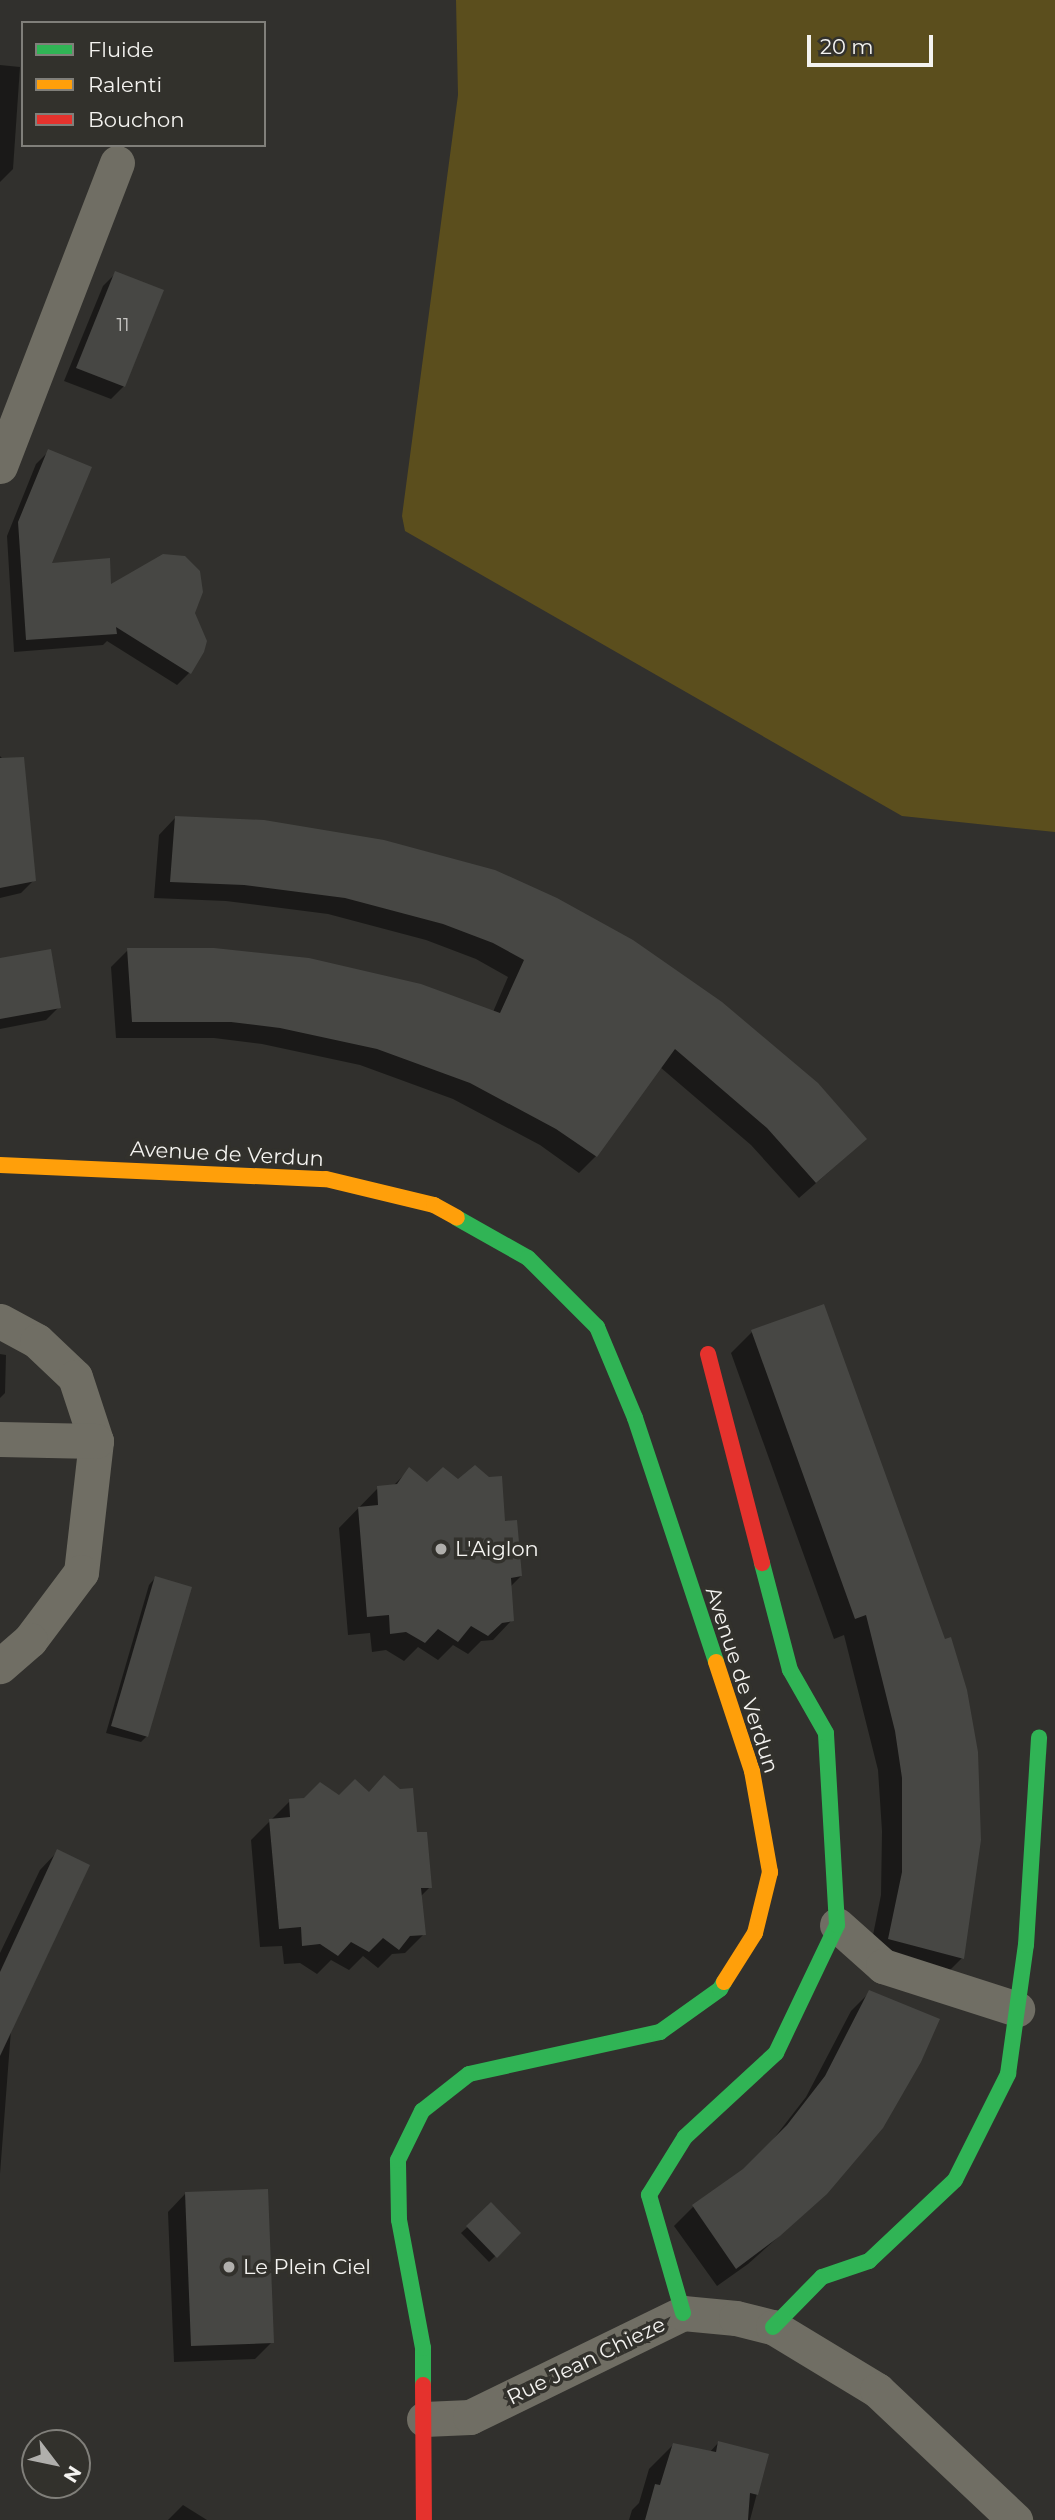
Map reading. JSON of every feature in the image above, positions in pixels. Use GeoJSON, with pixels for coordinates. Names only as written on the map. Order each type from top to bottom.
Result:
{"type":"FeatureCollection","features":[{"type":"Feature","properties":{"kind":"main road","name":"Avenue de Verdun"},"geometry":{"type":"LineString","coordinates":[[0,1165],[327,1179],[434,1205],[528,1258],[597,1327],[639,1431],[752,1772],[769,1872],[755,1933],[720,1989],[660,2032],[470,2074],[422,2111],[398,2160],[399,2220],[423,2348],[424,2520]]}},
{"type":"Feature","properties":{"kind":"main road"},"geometry":{"type":"LineString","coordinates":[[683,2313],[649,2195],[685,2137],[776,2053],[838,1925],[826,1733],[790,1670],[708,1354]]}},
{"type":"Feature","properties":{"kind":"main road"},"geometry":{"type":"LineString","coordinates":[[773,2327],[822,2277],[869,2262],[954,2180],[1008,2074],[1026,1945],[1039,1737]]}},
{"type":"Feature","properties":{"kind":"street"},"geometry":{"type":"LineString","coordinates":[[0,466],[117,163]]}},
{"type":"Feature","properties":{"kind":"street"},"geometry":{"type":"LineString","coordinates":[[0,1321],[37,1341],[75,1377],[96,1441],[81,1572],[30,1640],[0,1666]]}},
{"type":"Feature","properties":{"kind":"street"},"geometry":{"type":"LineString","coordinates":[[0,1439],[96,1441]]}},
{"type":"Feature","properties":{"kind":"street"},"geometry":{"type":"LineString","coordinates":[[838,1925],[883,1966],[1017,2008]]}},
{"type":"Feature","properties":{"kind":"street","name":"Rue Jean Chieze"},"geometry":{"type":"LineString","coordinates":[[424,2419],[470,2417],[683,2313],[736,2318],[773,2327],[877,2390],[1015,2520]]}},
{"type":"Feature","properties":{"kind":"shaded area"},"geometry":{"type":"Polygon","coordinates":[[[456,0],[1055,0],[1055,832],[902,816],[405,531],[402,516],[458,95],[456,0]]]}},
{"type":"Feature","properties":{"kind":"building"},"geometry":{"type":"Polygon","coordinates":[[[115,271],[164,290],[125,387],[76,368],[115,271]]]}},
{"type":"Feature","properties":{"kind":"building"},"geometry":{"type":"Polygon","coordinates":[[[48,449],[92,467],[52,563],[110,558],[111,584],[163,554],[185,556],[200,571],[203,592],[195,613],[207,641],[191,674],[116,627],[117,634],[26,640],[18,522],[48,449]]]}},
{"type":"Feature","properties":{"kind":"building"},"geometry":{"type":"Polygon","coordinates":[[[24,757],[36,881],[0,888],[0,758],[24,757]]]}},
{"type":"Feature","properties":{"kind":"building"},"geometry":{"type":"Polygon","coordinates":[[[175,816],[264,820],[384,840],[495,870],[557,898],[633,940],[722,1002],[818,1083],[867,1139],[816,1183],[767,1128],[675,1049],[597,1157],[556,1129],[470,1083],[377,1049],[280,1028],[231,1022],[132,1022],[127,948],[214,948],[309,958],[421,984],[500,1013],[524,960],[493,943],[443,924],[345,898],[244,885],[170,882],[175,816]]]}},
{"type":"Feature","properties":{"kind":"building"},"geometry":{"type":"Polygon","coordinates":[[[51,949],[61,1008],[0,1019],[0,958],[51,949]]]}},
{"type":"Feature","properties":{"kind":"building"},"geometry":{"type":"Polygon","coordinates":[[[824,1304],[945,1639],[951,1637],[967,1690],[978,1752],[981,1840],[964,1959],[888,1939],[902,1872],[902,1778],[895,1731],[866,1615],[855,1619],[751,1330],[824,1304]]]}},
{"type":"Feature","properties":{"kind":"building","name":"L'Aiglon"},"geometry":{"type":"Polygon","coordinates":[[[475,1465],[489,1477],[502,1476],[505,1521],[517,1520],[522,1576],[511,1578],[514,1621],[502,1623],[488,1636],[471,1626],[458,1642],[438,1629],[425,1643],[406,1632],[390,1634],[389,1615],[367,1617],[358,1507],[378,1505],[377,1486],[397,1484],[409,1467],[427,1482],[443,1467],[458,1479],[475,1465]]]}},
{"type":"Feature","properties":{"kind":"building"},"geometry":{"type":"Polygon","coordinates":[[[155,1576],[192,1587],[148,1737],[111,1726],[155,1576]]]}},
{"type":"Feature","properties":{"kind":"building"},"geometry":{"type":"Polygon","coordinates":[[[384,1775],[400,1789],[413,1788],[417,1832],[427,1832],[432,1888],[421,1888],[426,1935],[410,1936],[399,1950],[383,1938],[369,1952],[351,1942],[338,1956],[320,1944],[302,1946],[301,1927],[279,1929],[269,1819],[290,1817],[289,1799],[304,1798],[320,1782],[339,1795],[355,1779],[369,1792],[384,1775]]]}},
{"type":"Feature","properties":{"kind":"building"},"geometry":{"type":"Polygon","coordinates":[[[57,1849],[90,1865],[0,2056],[0,1972],[57,1849]]]}},
{"type":"Feature","properties":{"kind":"building"},"geometry":{"type":"Polygon","coordinates":[[[869,1990],[940,2019],[921,2062],[883,2128],[827,2194],[780,2236],[736,2269],[692,2205],[743,2169],[787,2125],[825,2076],[869,1990]]]}},
{"type":"Feature","properties":{"kind":"building","name":"Le Plein Ciel"},"geometry":{"type":"Polygon","coordinates":[[[268,2189],[274,2343],[191,2346],[185,2192],[268,2189]]]}},
{"type":"Feature","properties":{"kind":"building"},"geometry":{"type":"Polygon","coordinates":[[[491,2202],[521,2233],[497,2258],[466,2226],[491,2202]]]}},
{"type":"Feature","properties":{"kind":"building"},"geometry":{"type":"Polygon","coordinates":[[[718,2441],[769,2454],[758,2495],[750,2493],[748,2520],[645,2520],[655,2484],[660,2485],[673,2443],[716,2452],[718,2441]]]}},
{"type":"Feature","properties":{"kind":"traffic: fast"},"geometry":{"type":"LineString","coordinates":[[457,1218],[528,1258],[597,1327],[635,1418],[716,1662]]}},
{"type":"Feature","properties":{"kind":"traffic: fast"},"geometry":{"type":"LineString","coordinates":[[683,2313],[649,2195],[685,2137],[776,2053],[837,1925],[826,1733],[790,1670],[762,1563]]}},
{"type":"Feature","properties":{"kind":"traffic: fast"},"geometry":{"type":"LineString","coordinates":[[773,2327],[822,2277],[869,2261],[955,2180],[1008,2074],[1026,1945],[1039,1737]]}},
{"type":"Feature","properties":{"kind":"traffic: fast"},"geometry":{"type":"LineString","coordinates":[[423,2385],[423,2348],[399,2220],[398,2160],[422,2111],[469,2074],[660,2032],[720,1989],[724,1982]]}},
{"type":"Feature","properties":{"kind":"traffic: slow"},"geometry":{"type":"LineString","coordinates":[[0,1165],[326,1179],[434,1205],[457,1218]]}},
{"type":"Feature","properties":{"kind":"traffic: slow"},"geometry":{"type":"LineString","coordinates":[[716,1662],[752,1771],[770,1872],[755,1933],[724,1982]]}},
{"type":"Feature","properties":{"kind":"traffic: jam"},"geometry":{"type":"LineString","coordinates":[[708,1354],[762,1563]]}},
{"type":"Feature","properties":{"kind":"traffic: jam"},"geometry":{"type":"LineString","coordinates":[[423,2385],[424,2520]]}},
{"type":"Feature","properties":{"kind":"place","name":"L'Aiglon"},"geometry":{"type":"Point","coordinates":[441,1549]}},
{"type":"Feature","properties":{"kind":"place","name":"Le Plein Ciel"},"geometry":{"type":"Point","coordinates":[229,2267]}}]}
